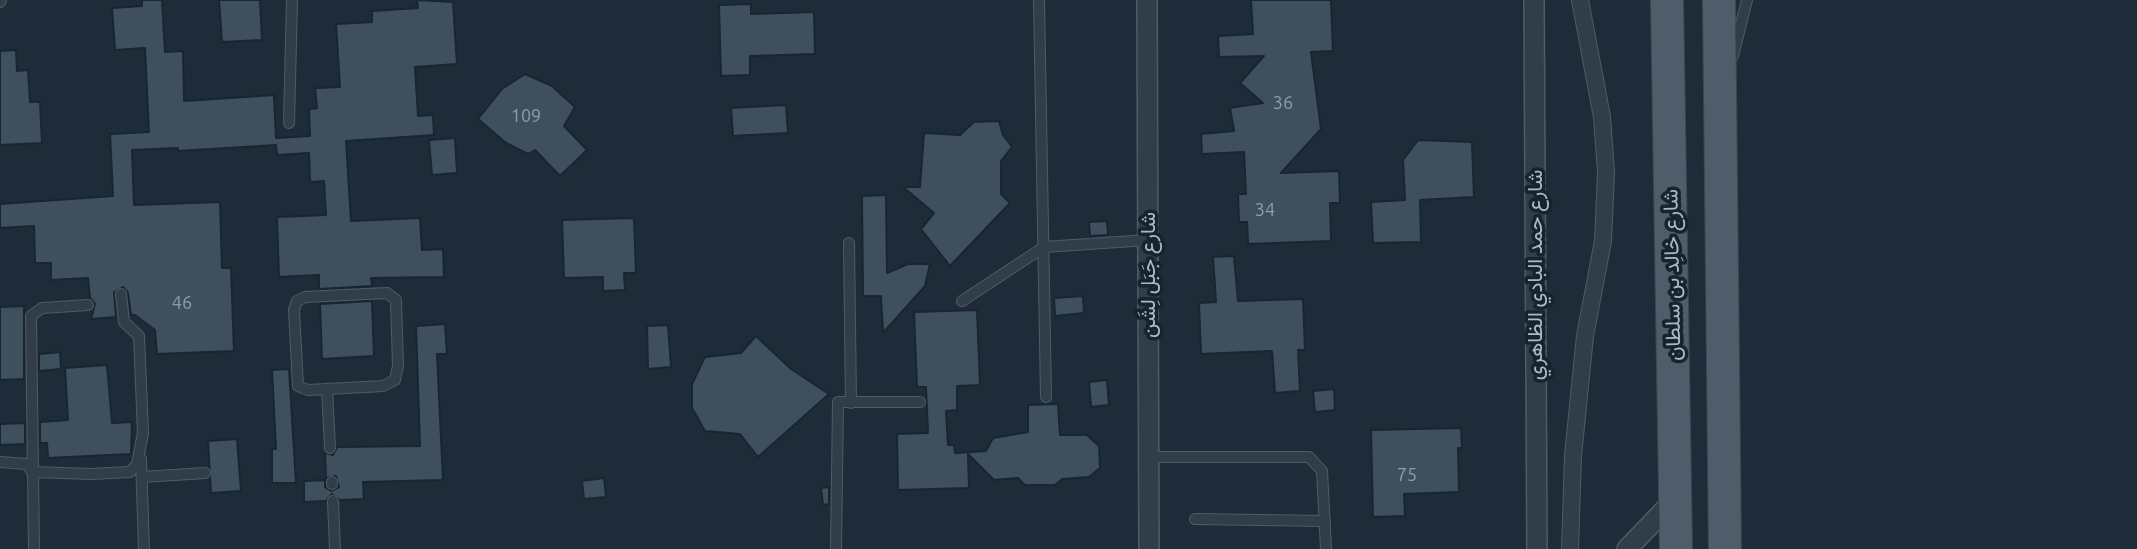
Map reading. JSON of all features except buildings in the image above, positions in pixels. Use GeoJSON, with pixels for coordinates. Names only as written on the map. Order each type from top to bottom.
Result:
{"type":"FeatureCollection","features":[{"type":"Feature","properties":{"kind":"main road","name":"شارع خالِد بن سلطان"},"geometry":{"type":"LineString","coordinates":[[1667,0],[1676,549]]}},
{"type":"Feature","properties":{"kind":"main road"},"geometry":{"type":"LineString","coordinates":[[1719,0],[1724,549]]}},
{"type":"Feature","properties":{"kind":"street","name":"شارع جَبَل لِشَن"},"geometry":{"type":"LineString","coordinates":[[1147,0],[1149,549]]}},
{"type":"Feature","properties":{"kind":"street","name":"شارع حمد البادي الظاهري"},"geometry":{"type":"LineString","coordinates":[[1534,0],[1537,549]]}},
{"type":"Feature","properties":{"kind":"street"},"geometry":{"type":"LineString","coordinates":[[1570,549],[1573,456],[1585,336],[1603,241],[1606,172],[1600,103],[1580,0]]}},
{"type":"Feature","properties":{"kind":"street"},"geometry":{"type":"LineString","coordinates":[[1627,549],[1676,498]]}},
{"type":"Feature","properties":{"kind":"lane"},"geometry":{"type":"LineString","coordinates":[[289,123],[292,0]]}},
{"type":"Feature","properties":{"kind":"lane"},"geometry":{"type":"LineString","coordinates":[[1039,0],[1046,397]]}},
{"type":"Feature","properties":{"kind":"lane"},"geometry":{"type":"LineString","coordinates":[[1720,104],[1747,0]]}},
{"type":"Feature","properties":{"kind":"lane"},"geometry":{"type":"LineString","coordinates":[[962,301],[1044,247],[1148,240]]}},
{"type":"Feature","properties":{"kind":"lane"},"geometry":{"type":"LineString","coordinates":[[849,243],[851,402]]}},
{"type":"Feature","properties":{"kind":"lane"},"geometry":{"type":"LineString","coordinates":[[121,294],[124,322],[139,336],[144,549]]}},
{"type":"Feature","properties":{"kind":"lane"},"geometry":{"type":"LineString","coordinates":[[391,294],[396,300],[398,366],[395,380],[383,386],[327,389],[303,389],[296,382],[295,305],[305,297],[391,294]]}},
{"type":"Feature","properties":{"kind":"lane"},"geometry":{"type":"LineString","coordinates":[[34,549],[31,316],[42,308],[88,305]]}},
{"type":"Feature","properties":{"kind":"lane"},"geometry":{"type":"LineString","coordinates":[[327,389],[330,448]]}},
{"type":"Feature","properties":{"kind":"lane"},"geometry":{"type":"LineString","coordinates":[[836,549],[838,402],[920,402]]}},
{"type":"Feature","properties":{"kind":"lane"},"geometry":{"type":"LineString","coordinates":[[32,472],[118,474],[130,472],[141,455]]}},
{"type":"Feature","properties":{"kind":"lane"},"geometry":{"type":"LineString","coordinates":[[1149,457],[1303,455],[1314,461],[1322,471],[1326,549]]}},
{"type":"Feature","properties":{"kind":"lane"},"geometry":{"type":"LineString","coordinates":[[0,462],[27,464],[32,472]]}},
{"type":"Feature","properties":{"kind":"lane"},"geometry":{"type":"LineString","coordinates":[[142,477],[205,473]]}},
{"type":"Feature","properties":{"kind":"lane"},"geometry":{"type":"LineString","coordinates":[[333,501],[335,549]]}},
{"type":"Feature","properties":{"kind":"lane"},"geometry":{"type":"LineString","coordinates":[[1195,519],[1325,521]]}}]}
